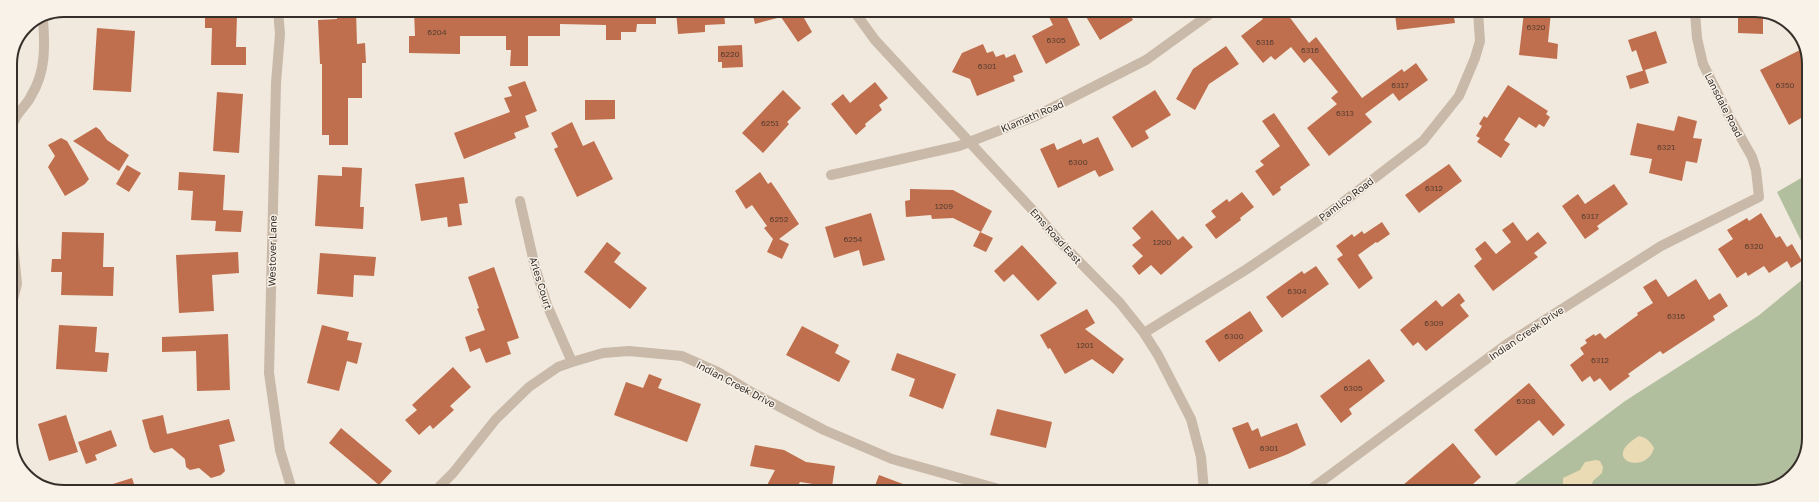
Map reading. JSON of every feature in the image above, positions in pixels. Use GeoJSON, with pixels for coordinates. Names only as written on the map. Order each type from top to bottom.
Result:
{"type":"FeatureCollection","features":[{"type":"Feature","properties":{"kind":"street","name":"Westover Lane"},"geometry":{"type":"LineString","coordinates":[[279,17],[280,34],[276,83],[269,373],[280,450],[290,485]]}},
{"type":"Feature","properties":{"kind":"street","name":"Ems Road East"},"geometry":{"type":"LineString","coordinates":[[858,17],[875,40],[1059,241],[1120,303],[1144,333],[1191,419],[1201,457],[1203,485]]}},
{"type":"Feature","properties":{"kind":"street","name":"Klamath Road"},"geometry":{"type":"LineString","coordinates":[[831,175],[959,146],[1036,116],[1146,60],[1206,17]]}},
{"type":"Feature","properties":{"kind":"street","name":"Pamlico Road"},"geometry":{"type":"LineString","coordinates":[[1144,333],[1247,269],[1325,216],[1423,141],[1459,96],[1480,41],[1478,17]]}},
{"type":"Feature","properties":{"kind":"street","name":"Lansdale Road"},"geometry":{"type":"LineString","coordinates":[[1695,17],[1697,38],[1703,64],[1731,120],[1752,157],[1756,170],[1759,197]]}},
{"type":"Feature","properties":{"kind":"street"},"geometry":{"type":"LineString","coordinates":[[17,115],[31,97],[39,82],[43,66],[45,46],[43,22]]}},
{"type":"Feature","properties":{"kind":"street","name":"Indian Creek Drive"},"geometry":{"type":"LineString","coordinates":[[1316,485],[1507,344],[1661,246],[1759,197]]}},
{"type":"Feature","properties":{"kind":"street","name":"Arles Court"},"geometry":{"type":"LineString","coordinates":[[520,201],[535,266],[547,305],[572,362]]}},
{"type":"Feature","properties":{"kind":"street","name":"Indian Creek Drive"},"geometry":{"type":"LineString","coordinates":[[441,485],[453,473],[496,418],[529,387],[558,367],[603,352],[629,351],[682,356],[718,372],[753,393],[824,430],[892,459],[985,485]]}},
{"type":"Feature","properties":{"kind":"green space"},"geometry":{"type":"Polygon","coordinates":[[[1802,177],[1802,243],[1777,192],[1802,177]]]}},
{"type":"Feature","properties":{"kind":"green space"},"geometry":{"type":"Polygon","coordinates":[[[1802,280],[1802,444],[1794,464],[1779,479],[1761,485],[1513,485],[1625,401],[1758,316],[1802,280]]]}},
{"type":"Feature","properties":{"kind":"sand"},"geometry":{"type":"Polygon","coordinates":[[[1639,436],[1648,440],[1654,448],[1650,457],[1643,461],[1635,463],[1628,462],[1624,458],[1623,452],[1628,445],[1639,436]]]}},
{"type":"Feature","properties":{"kind":"sand"},"geometry":{"type":"Polygon","coordinates":[[[1596,460],[1600,461],[1603,467],[1602,473],[1593,481],[1592,485],[1564,485],[1563,478],[1580,470],[1585,462],[1596,460]]]}},
{"type":"Feature","properties":{"kind":"building"},"geometry":{"type":"Polygon","coordinates":[[[205,17],[237,17],[236,47],[246,47],[246,65],[211,65],[212,28],[205,28],[205,17]]]}},
{"type":"Feature","properties":{"kind":"building"},"geometry":{"type":"Polygon","coordinates":[[[337,17],[356,17],[357,44],[365,43],[366,63],[362,63],[362,98],[348,98],[348,145],[329,145],[329,135],[322,135],[322,64],[320,64],[318,20],[337,19],[337,17]]]}},
{"type":"Feature","properties":{"kind":"building"},"geometry":{"type":"Polygon","coordinates":[[[414,17],[656,17],[656,24],[637,24],[636,32],[621,32],[621,40],[606,40],[606,25],[560,24],[560,36],[528,36],[528,66],[510,66],[511,50],[506,50],[506,36],[460,36],[460,54],[409,53],[409,36],[415,36],[414,17]]]}},
{"type":"Feature","properties":{"kind":"building"},"geometry":{"type":"Polygon","coordinates":[[[677,17],[724,17],[725,24],[705,25],[705,32],[678,34],[677,17]]]}},
{"type":"Feature","properties":{"kind":"building"},"geometry":{"type":"Polygon","coordinates":[[[753,17],[781,17],[755,24],[753,17]]]}},
{"type":"Feature","properties":{"kind":"building"},"geometry":{"type":"Polygon","coordinates":[[[781,17],[803,17],[812,32],[798,42],[781,17]]]}},
{"type":"Feature","properties":{"kind":"building"},"geometry":{"type":"Polygon","coordinates":[[[1049,17],[1067,17],[1080,45],[1046,64],[1032,36],[1053,25],[1049,17]]]}},
{"type":"Feature","properties":{"kind":"building"},"geometry":{"type":"Polygon","coordinates":[[[1086,17],[1131,17],[1133,20],[1100,40],[1086,17]]]}},
{"type":"Feature","properties":{"kind":"building"},"geometry":{"type":"Polygon","coordinates":[[[1261,17],[1290,17],[1309,43],[1316,37],[1362,98],[1402,69],[1404,72],[1416,63],[1428,80],[1399,101],[1393,93],[1365,114],[1372,122],[1329,156],[1307,128],[1337,104],[1331,98],[1338,92],[1310,58],[1304,63],[1291,47],[1275,60],[1271,56],[1263,63],[1241,36],[1263,19],[1261,17]]]}},
{"type":"Feature","properties":{"kind":"building"},"geometry":{"type":"Polygon","coordinates":[[[1395,17],[1454,17],[1455,23],[1397,30],[1395,17]]]}},
{"type":"Feature","properties":{"kind":"building"},"geometry":{"type":"Polygon","coordinates":[[[1523,17],[1550,17],[1548,42],[1558,44],[1557,59],[1519,55],[1523,17]]]}},
{"type":"Feature","properties":{"kind":"building"},"geometry":{"type":"Polygon","coordinates":[[[1738,17],[1763,18],[1763,34],[1738,33],[1738,17]]]}},
{"type":"Feature","properties":{"kind":"building"},"geometry":{"type":"Polygon","coordinates":[[[97,28],[135,31],[131,92],[93,90],[97,28]]]}},
{"type":"Feature","properties":{"kind":"building"},"geometry":{"type":"Polygon","coordinates":[[[1656,31],[1667,63],[1645,70],[1649,83],[1630,89],[1626,76],[1643,71],[1636,50],[1632,52],[1628,40],[1656,31]]]}},
{"type":"Feature","properties":{"kind":"building"},"geometry":{"type":"Polygon","coordinates":[[[983,44],[987,53],[993,51],[996,57],[1004,54],[1006,58],[1015,54],[1023,72],[1013,76],[1015,81],[977,96],[970,79],[952,72],[962,53],[983,44]]]}},
{"type":"Feature","properties":{"kind":"building"},"geometry":{"type":"Polygon","coordinates":[[[742,45],[743,67],[722,68],[722,62],[718,62],[718,46],[742,45]]]}},
{"type":"Feature","properties":{"kind":"building"},"geometry":{"type":"Polygon","coordinates":[[[1226,46],[1239,64],[1209,84],[1195,110],[1176,99],[1193,69],[1226,46]]]}},
{"type":"Feature","properties":{"kind":"building"},"geometry":{"type":"Polygon","coordinates":[[[1799,50],[1802,61],[1802,120],[1801,118],[1789,125],[1760,70],[1799,50]]]}},
{"type":"Feature","properties":{"kind":"building"},"geometry":{"type":"Polygon","coordinates":[[[525,81],[537,111],[525,116],[529,127],[514,133],[516,138],[464,159],[454,133],[510,112],[504,98],[512,96],[508,87],[525,81]]]}},
{"type":"Feature","properties":{"kind":"building"},"geometry":{"type":"Polygon","coordinates":[[[875,82],[888,98],[879,105],[882,110],[865,124],[866,126],[856,135],[831,104],[843,94],[850,103],[875,82]]]}},
{"type":"Feature","properties":{"kind":"building"},"geometry":{"type":"Polygon","coordinates":[[[1508,85],[1548,111],[1546,114],[1550,117],[1544,127],[1539,124],[1536,128],[1519,117],[1504,140],[1510,144],[1501,158],[1477,142],[1480,138],[1476,136],[1482,126],[1479,124],[1484,116],[1487,118],[1508,85]]]}},
{"type":"Feature","properties":{"kind":"building"},"geometry":{"type":"Polygon","coordinates":[[[783,90],[801,108],[787,122],[789,124],[763,153],[742,133],[783,90]]]}},
{"type":"Feature","properties":{"kind":"building"},"geometry":{"type":"Polygon","coordinates":[[[1155,90],[1171,115],[1145,131],[1149,138],[1132,148],[1112,117],[1155,90]]]}},
{"type":"Feature","properties":{"kind":"building"},"geometry":{"type":"Polygon","coordinates":[[[217,92],[243,94],[239,153],[213,151],[217,92]]]}},
{"type":"Feature","properties":{"kind":"building"},"geometry":{"type":"Polygon","coordinates":[[[585,100],[615,100],[615,119],[585,120],[585,100]]]}},
{"type":"Feature","properties":{"kind":"building"},"geometry":{"type":"Polygon","coordinates":[[[1274,113],[1310,165],[1280,187],[1281,190],[1273,196],[1255,171],[1264,165],[1260,161],[1280,146],[1262,121],[1274,113]]]}},
{"type":"Feature","properties":{"kind":"building"},"geometry":{"type":"Polygon","coordinates":[[[1678,116],[1697,121],[1693,138],[1702,139],[1697,163],[1686,161],[1682,181],[1649,173],[1652,159],[1630,155],[1637,123],[1674,131],[1678,116]]]}},
{"type":"Feature","properties":{"kind":"building"},"geometry":{"type":"Polygon","coordinates":[[[572,122],[583,146],[594,141],[613,179],[577,197],[554,149],[558,147],[551,133],[572,122]]]}},
{"type":"Feature","properties":{"kind":"building"},"geometry":{"type":"Polygon","coordinates":[[[96,127],[107,140],[129,155],[119,171],[73,141],[96,127]]]}},
{"type":"Feature","properties":{"kind":"building"},"geometry":{"type":"Polygon","coordinates":[[[1098,137],[1114,170],[1099,177],[1095,170],[1058,188],[1040,149],[1054,143],[1057,150],[1081,139],[1083,144],[1098,137]]]}},
{"type":"Feature","properties":{"kind":"building"},"geometry":{"type":"Polygon","coordinates":[[[61,138],[67,141],[89,179],[85,184],[65,196],[48,167],[55,156],[48,145],[61,138]]]}},
{"type":"Feature","properties":{"kind":"building"},"geometry":{"type":"Polygon","coordinates":[[[1449,164],[1462,181],[1419,213],[1405,195],[1449,164]]]}},
{"type":"Feature","properties":{"kind":"building"},"geometry":{"type":"Polygon","coordinates":[[[127,165],[141,173],[129,192],[116,184],[127,165]]]}},
{"type":"Feature","properties":{"kind":"building"},"geometry":{"type":"Polygon","coordinates":[[[342,167],[362,168],[360,207],[364,207],[363,229],[315,226],[318,175],[342,176],[342,167]]]}},
{"type":"Feature","properties":{"kind":"building"},"geometry":{"type":"Polygon","coordinates":[[[179,172],[225,175],[223,210],[243,211],[241,232],[215,231],[216,221],[191,220],[193,191],[178,190],[179,172]]]}},
{"type":"Feature","properties":{"kind":"building"},"geometry":{"type":"Polygon","coordinates":[[[760,172],[768,184],[771,182],[799,224],[779,239],[789,244],[782,259],[767,252],[773,239],[764,228],[767,226],[752,205],[746,209],[735,191],[760,172]]]}},
{"type":"Feature","properties":{"kind":"building"},"geometry":{"type":"Polygon","coordinates":[[[464,177],[468,203],[459,204],[462,225],[448,227],[447,217],[421,221],[415,184],[464,177]]]}},
{"type":"Feature","properties":{"kind":"building"},"geometry":{"type":"Polygon","coordinates":[[[1614,184],[1628,204],[1597,226],[1599,229],[1585,239],[1562,206],[1578,194],[1585,204],[1614,184]]]}},
{"type":"Feature","properties":{"kind":"building"},"geometry":{"type":"Polygon","coordinates":[[[910,189],[953,190],[992,211],[981,232],[953,218],[932,219],[931,215],[906,217],[905,201],[910,200],[910,189]]]}},
{"type":"Feature","properties":{"kind":"building"},"geometry":{"type":"Polygon","coordinates":[[[1242,192],[1254,207],[1240,218],[1241,220],[1216,239],[1205,225],[1216,217],[1211,211],[1227,199],[1229,202],[1242,192]]]}},
{"type":"Feature","properties":{"kind":"building"},"geometry":{"type":"Polygon","coordinates":[[[1152,210],[1178,240],[1183,236],[1193,247],[1161,275],[1151,265],[1139,275],[1132,266],[1143,256],[1132,245],[1141,238],[1132,228],[1152,210]]]}},
{"type":"Feature","properties":{"kind":"building"},"geometry":{"type":"Polygon","coordinates":[[[871,213],[885,260],[863,266],[859,250],[834,258],[825,227],[871,213]]]}},
{"type":"Feature","properties":{"kind":"building"},"geometry":{"type":"Polygon","coordinates":[[[1761,213],[1776,238],[1780,236],[1787,247],[1792,244],[1802,261],[1791,268],[1787,261],[1769,273],[1764,266],[1748,276],[1746,272],[1737,278],[1718,249],[1733,239],[1727,230],[1747,218],[1749,221],[1761,213]]]}},
{"type":"Feature","properties":{"kind":"building"},"geometry":{"type":"Polygon","coordinates":[[[1382,222],[1390,234],[1358,255],[1373,278],[1359,289],[1337,259],[1343,255],[1336,246],[1352,234],[1354,237],[1362,231],[1364,234],[1382,222]]]}},
{"type":"Feature","properties":{"kind":"building"},"geometry":{"type":"Polygon","coordinates":[[[1513,222],[1527,241],[1538,232],[1547,243],[1534,253],[1538,257],[1493,291],[1474,266],[1482,259],[1475,249],[1485,241],[1496,254],[1511,242],[1502,230],[1513,222]]]}},
{"type":"Feature","properties":{"kind":"building"},"geometry":{"type":"Polygon","coordinates":[[[62,232],[104,233],[103,267],[114,267],[113,296],[61,295],[62,272],[51,272],[52,259],[61,259],[62,232]]]}},
{"type":"Feature","properties":{"kind":"building"},"geometry":{"type":"Polygon","coordinates":[[[980,232],[993,238],[986,252],[973,246],[980,232]]]}},
{"type":"Feature","properties":{"kind":"building"},"geometry":{"type":"Polygon","coordinates":[[[607,242],[621,253],[614,262],[647,288],[630,309],[584,272],[607,242]]]}},
{"type":"Feature","properties":{"kind":"building"},"geometry":{"type":"Polygon","coordinates":[[[1022,245],[1057,283],[1038,301],[1013,274],[1004,282],[994,271],[1022,245]]]}},
{"type":"Feature","properties":{"kind":"building"},"geometry":{"type":"Polygon","coordinates":[[[238,252],[239,273],[212,275],[214,311],[179,313],[176,255],[238,252]]]}},
{"type":"Feature","properties":{"kind":"building"},"geometry":{"type":"Polygon","coordinates":[[[320,253],[376,257],[374,276],[354,275],[353,297],[317,294],[320,253]]]}},
{"type":"Feature","properties":{"kind":"building"},"geometry":{"type":"Polygon","coordinates":[[[1316,266],[1329,284],[1282,318],[1266,297],[1302,271],[1304,274],[1316,266]]]}},
{"type":"Feature","properties":{"kind":"building"},"geometry":{"type":"Polygon","coordinates":[[[494,267],[519,338],[507,342],[511,354],[486,363],[480,348],[470,352],[465,337],[485,330],[477,309],[479,308],[468,277],[494,267]]]}},
{"type":"Feature","properties":{"kind":"building"},"geometry":{"type":"Polygon","coordinates":[[[1656,279],[1668,297],[1696,279],[1709,300],[1720,293],[1728,306],[1713,316],[1715,320],[1663,354],[1660,351],[1628,374],[1630,376],[1610,391],[1600,378],[1594,382],[1590,376],[1582,382],[1570,365],[1584,354],[1580,348],[1587,343],[1585,340],[1594,334],[1595,336],[1600,333],[1605,339],[1638,315],[1637,313],[1653,303],[1643,287],[1656,279]]]}},
{"type":"Feature","properties":{"kind":"building"},"geometry":{"type":"Polygon","coordinates":[[[1459,293],[1465,301],[1460,305],[1469,316],[1426,351],[1418,342],[1413,346],[1400,330],[1436,300],[1442,307],[1459,293]]]}},
{"type":"Feature","properties":{"kind":"building"},"geometry":{"type":"Polygon","coordinates":[[[1087,309],[1095,323],[1085,329],[1124,359],[1113,374],[1092,359],[1065,374],[1050,348],[1048,349],[1040,335],[1087,309]]]}},
{"type":"Feature","properties":{"kind":"building"},"geometry":{"type":"Polygon","coordinates":[[[1250,311],[1263,331],[1219,362],[1205,341],[1250,311]]]}},
{"type":"Feature","properties":{"kind":"building"},"geometry":{"type":"Polygon","coordinates":[[[59,325],[97,327],[95,352],[109,353],[107,372],[56,369],[59,325]]]}},
{"type":"Feature","properties":{"kind":"building"},"geometry":{"type":"Polygon","coordinates":[[[322,325],[349,332],[347,340],[362,343],[357,364],[347,361],[339,391],[307,383],[322,325]]]}},
{"type":"Feature","properties":{"kind":"building"},"geometry":{"type":"Polygon","coordinates":[[[802,326],[839,345],[835,353],[850,361],[839,382],[786,355],[802,326]]]}},
{"type":"Feature","properties":{"kind":"building"},"geometry":{"type":"Polygon","coordinates":[[[228,334],[230,390],[197,391],[196,351],[162,352],[162,337],[228,334]]]}},
{"type":"Feature","properties":{"kind":"building"},"geometry":{"type":"Polygon","coordinates":[[[897,353],[956,374],[943,409],[909,396],[915,379],[891,370],[897,353]]]}},
{"type":"Feature","properties":{"kind":"building"},"geometry":{"type":"Polygon","coordinates":[[[1369,359],[1385,381],[1349,409],[1352,414],[1341,423],[1320,396],[1369,359]]]}},
{"type":"Feature","properties":{"kind":"building"},"geometry":{"type":"Polygon","coordinates":[[[453,367],[471,387],[450,406],[454,410],[433,429],[430,425],[419,435],[405,420],[417,410],[412,405],[453,367]]]}},
{"type":"Feature","properties":{"kind":"building"},"geometry":{"type":"Polygon","coordinates":[[[649,374],[662,379],[658,388],[701,404],[687,442],[614,415],[626,382],[643,388],[649,374]]]}},
{"type":"Feature","properties":{"kind":"building"},"geometry":{"type":"Polygon","coordinates":[[[1529,383],[1565,425],[1553,436],[1539,420],[1496,456],[1474,430],[1529,383]]]}},
{"type":"Feature","properties":{"kind":"building"},"geometry":{"type":"Polygon","coordinates":[[[997,409],[1052,422],[1046,448],[990,435],[997,409]]]}},
{"type":"Feature","properties":{"kind":"building"},"geometry":{"type":"Polygon","coordinates":[[[66,415],[78,452],[49,461],[38,424],[66,415]]]}},
{"type":"Feature","properties":{"kind":"building"},"geometry":{"type":"Polygon","coordinates":[[[163,415],[167,434],[229,419],[235,441],[219,445],[225,471],[221,475],[211,478],[199,468],[190,470],[186,467],[185,459],[172,448],[154,453],[150,449],[142,420],[163,415]]]}},
{"type":"Feature","properties":{"kind":"building"},"geometry":{"type":"Polygon","coordinates":[[[1248,422],[1252,431],[1258,428],[1261,437],[1297,423],[1306,445],[1288,454],[1249,469],[1232,428],[1248,422]]]}},
{"type":"Feature","properties":{"kind":"building"},"geometry":{"type":"Polygon","coordinates":[[[341,428],[392,471],[379,485],[329,443],[341,428]]]}},
{"type":"Feature","properties":{"kind":"building"},"geometry":{"type":"Polygon","coordinates":[[[111,430],[117,446],[95,455],[97,460],[86,464],[78,442],[111,430]]]}},
{"type":"Feature","properties":{"kind":"building"},"geometry":{"type":"Polygon","coordinates":[[[1453,443],[1481,477],[1472,485],[1403,485],[1453,443]]]}},
{"type":"Feature","properties":{"kind":"building"},"geometry":{"type":"Polygon","coordinates":[[[755,445],[784,450],[806,462],[835,466],[832,485],[819,485],[800,482],[798,485],[767,485],[775,470],[750,466],[755,445]]]}},
{"type":"Feature","properties":{"kind":"building"},"geometry":{"type":"Polygon","coordinates":[[[879,475],[906,485],[875,485],[879,475]]]}},
{"type":"Feature","properties":{"kind":"building"},"geometry":{"type":"Polygon","coordinates":[[[132,478],[134,485],[110,485],[132,478]]]}}]}
